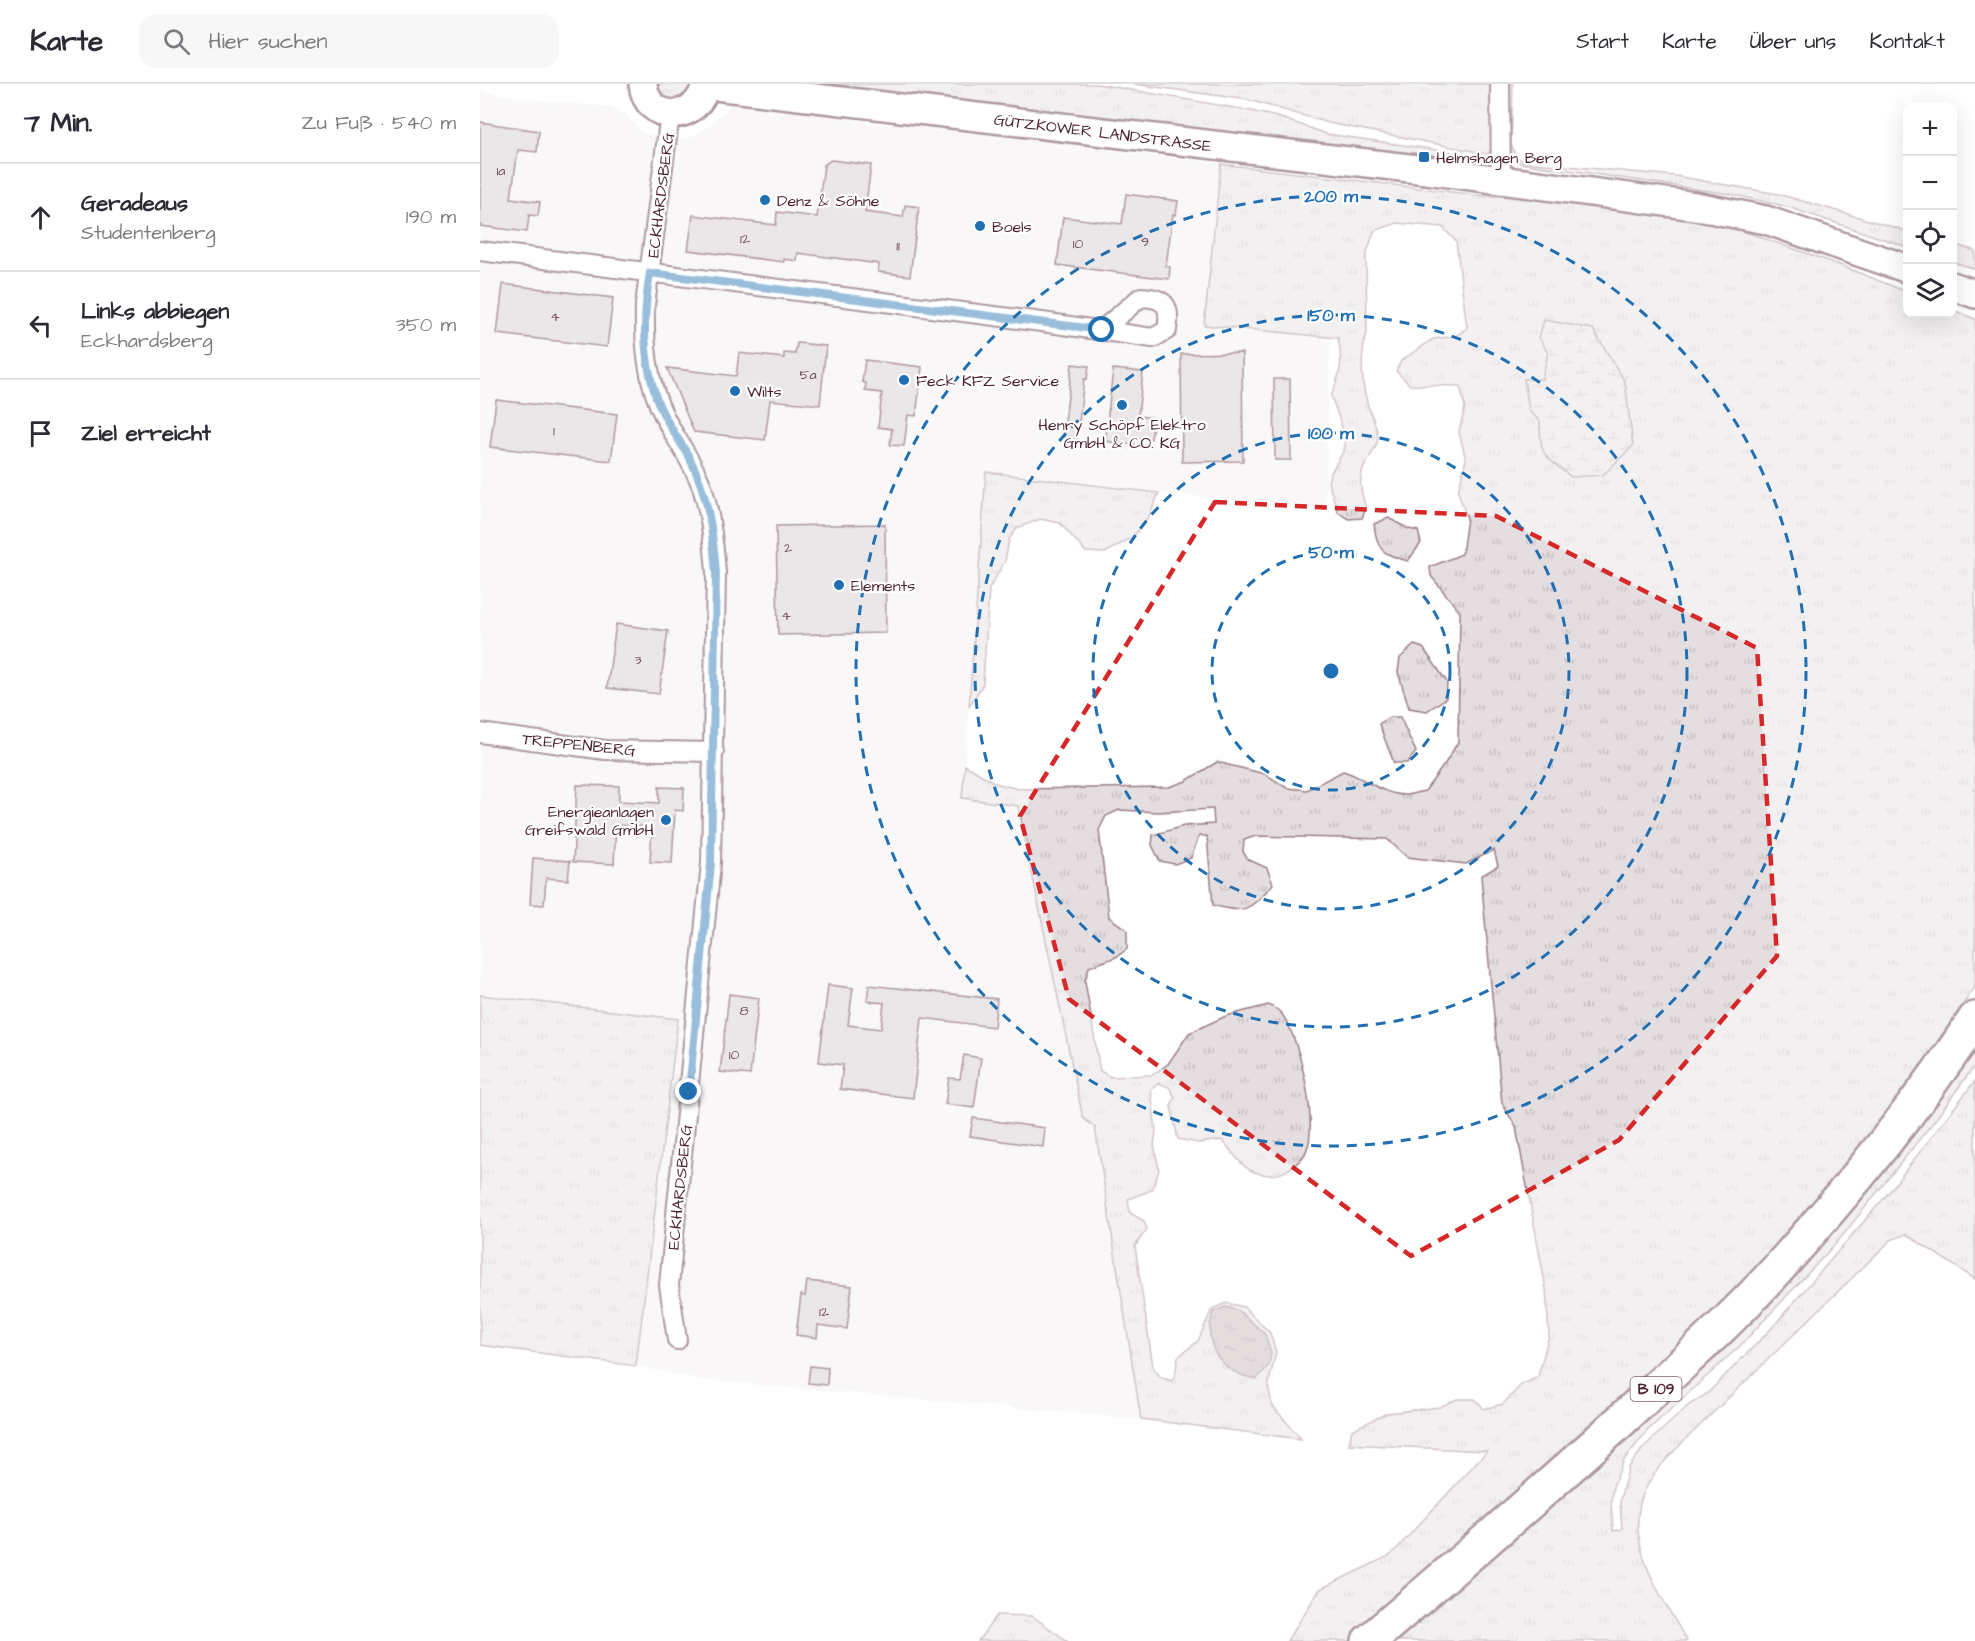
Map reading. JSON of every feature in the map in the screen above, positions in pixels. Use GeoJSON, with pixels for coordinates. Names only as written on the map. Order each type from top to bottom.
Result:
{"type":"FeatureCollection","features":[{"type":"Feature","properties":{"kind":"highway","name":"B 109"},"geometry":{"type":"LineString","coordinates":[[1369,1641],[1571,1468],[1693,1354],[1774,1273],[1894,1132],[1946,1063],[1975,1019]]}},
{"type":"Feature","properties":{"kind":"main road"},"geometry":{"type":"LineString","coordinates":[[643,84],[647,99],[653,106],[670,114],[680,114],[698,104],[704,95],[706,84]]}},
{"type":"Feature","properties":{"kind":"main road","name":"GÜTZKOWER LANDSTRASSE"},"geometry":{"type":"LineString","coordinates":[[706,84],[1500,180],[1695,206],[1766,220],[1903,267]]}},
{"type":"Feature","properties":{"kind":"main road"},"geometry":{"type":"LineString","coordinates":[[1957,287],[1975,294]]}},
{"type":"Feature","properties":{"kind":"street"},"geometry":{"type":"LineString","coordinates":[[1500,84],[1500,180]]}},
{"type":"Feature","properties":{"kind":"street","name":"ECKHARDSBERG"},"geometry":{"type":"LineString","coordinates":[[670,114],[645,305],[644,333],[647,363],[656,398],[702,487],[714,542],[716,573],[711,863],[669,1285],[677,1340]]}},
{"type":"Feature","properties":{"kind":"street"},"geometry":{"type":"LineString","coordinates":[[480,251],[1102,330]]}},
{"type":"Feature","properties":{"kind":"street","name":"TREPPENBERG"},"geometry":{"type":"LineString","coordinates":[[480,733],[604,750],[714,752]]}},
{"type":"Feature","properties":{"kind":"highlighted area"},"geometry":{"type":"Polygon","coordinates":[[[1215,502],[1496,516],[1757,648],[1777,956],[1619,1140],[1411,1256],[1069,999],[1020,816],[1215,502]]]}},
{"type":"Feature","properties":{"kind":"shaded area"},"geometry":{"type":"Polygon","coordinates":[[[480,91],[549,102],[612,107],[624,113],[644,134],[681,139],[693,136],[709,126],[724,112],[730,101],[880,124],[934,124],[1221,164],[1205,324],[1330,337],[1325,510],[986,473],[962,797],[1017,805],[1083,1117],[1095,1126],[1141,1419],[704,1380],[636,1366],[480,1345],[480,91]]]}},
{"type":"Feature","properties":{"kind":"green space"},"geometry":{"type":"Polygon","coordinates":[[[655,84],[695,84],[682,103],[662,99],[655,84]]]}},
{"type":"Feature","properties":{"kind":"green space"},"geometry":{"type":"Polygon","coordinates":[[[790,84],[1097,84],[1247,110],[1281,118],[1327,134],[1457,153],[1480,159],[1478,162],[1421,155],[1420,159],[790,84]]]}},
{"type":"Feature","properties":{"kind":"green space"},"geometry":{"type":"Polygon","coordinates":[[[1134,84],[1494,84],[1491,148],[1488,154],[1329,123],[1249,100],[1134,84]]]}},
{"type":"Feature","properties":{"kind":"green space"},"geometry":{"type":"Polygon","coordinates":[[[1506,84],[1513,84],[1511,144],[1516,156],[1524,162],[1675,176],[1778,194],[1903,230],[1903,246],[1788,207],[1730,194],[1519,163],[1508,151],[1506,84]]]}},
{"type":"Feature","properties":{"kind":"green space"},"geometry":{"type":"Polygon","coordinates":[[[1221,164],[1485,196],[1520,196],[1698,219],[1737,229],[1840,265],[1903,290],[1903,318],[1957,318],[1957,312],[1975,319],[1975,987],[1931,1051],[1905,1099],[1755,1278],[1431,1577],[1352,1641],[1287,1641],[1320,1589],[1391,1555],[1487,1451],[1349,1444],[1352,1430],[1387,1413],[1440,1407],[1457,1399],[1475,1399],[1484,1409],[1503,1404],[1521,1385],[1538,1377],[1549,1335],[1546,1289],[1516,1127],[1502,1103],[1481,876],[1498,866],[1494,850],[1466,864],[1407,857],[1387,839],[1256,836],[1244,840],[1243,851],[1247,859],[1267,868],[1273,884],[1247,908],[1233,909],[1213,905],[1207,836],[1199,836],[1191,858],[1175,864],[1160,861],[1152,845],[1153,835],[1184,826],[1214,824],[1213,809],[1158,812],[1119,810],[1106,816],[1099,830],[1109,917],[1127,930],[1127,949],[1116,957],[1089,967],[1085,981],[1100,1071],[1110,1077],[1152,1075],[1168,1064],[1189,1033],[1226,1016],[1268,1005],[1280,1012],[1294,1038],[1305,1078],[1310,1119],[1307,1149],[1300,1160],[1285,1172],[1265,1174],[1246,1168],[1222,1140],[1198,1143],[1178,1139],[1171,1106],[1175,1097],[1169,1087],[1159,1083],[1151,1090],[1156,1131],[1154,1145],[1159,1170],[1152,1190],[1128,1199],[1130,1213],[1144,1221],[1147,1229],[1135,1246],[1153,1367],[1160,1377],[1172,1381],[1178,1357],[1198,1341],[1212,1309],[1226,1303],[1244,1307],[1270,1333],[1276,1352],[1268,1386],[1272,1405],[1301,1439],[1141,1419],[1095,1127],[1083,1118],[1018,806],[962,798],[965,765],[995,783],[1018,789],[1169,787],[1186,781],[1217,762],[1265,774],[1287,788],[1307,790],[1343,771],[1381,789],[1406,795],[1425,791],[1458,742],[1460,612],[1431,576],[1430,567],[1462,554],[1467,518],[1458,492],[1466,459],[1459,432],[1465,407],[1460,386],[1410,385],[1396,371],[1401,361],[1433,339],[1455,336],[1467,328],[1456,241],[1442,227],[1397,223],[1374,231],[1366,256],[1367,333],[1362,368],[1365,394],[1378,438],[1362,474],[1361,491],[1366,508],[1362,518],[1348,519],[1338,512],[1328,482],[1330,474],[1344,451],[1346,438],[1331,396],[1340,368],[1338,338],[1204,325],[1221,164]]]}},
{"type":"Feature","properties":{"kind":"green space"},"geometry":{"type":"Polygon","coordinates":[[[1957,245],[1975,251],[1975,269],[1957,263],[1957,245]]]}},
{"type":"Feature","properties":{"kind":"green space"},"geometry":{"type":"Polygon","coordinates":[[[1544,320],[1593,329],[1625,382],[1633,446],[1603,475],[1571,477],[1549,459],[1542,449],[1540,421],[1529,411],[1524,379],[1542,379],[1548,353],[1539,337],[1544,320]]]}},
{"type":"Feature","properties":{"kind":"green space"},"geometry":{"type":"Polygon","coordinates":[[[986,472],[1159,493],[1149,516],[1133,537],[1105,553],[1086,552],[1060,523],[1040,519],[1017,528],[1009,539],[1005,561],[989,589],[983,684],[969,707],[986,472]]]}},
{"type":"Feature","properties":{"kind":"green space"},"geometry":{"type":"Polygon","coordinates":[[[1388,518],[1418,531],[1421,543],[1408,561],[1392,556],[1379,546],[1374,524],[1388,518]]]}},
{"type":"Feature","properties":{"kind":"green space"},"geometry":{"type":"Polygon","coordinates":[[[1414,645],[1423,648],[1447,682],[1446,698],[1427,711],[1409,708],[1398,672],[1400,658],[1414,645]]]}},
{"type":"Feature","properties":{"kind":"green space"},"geometry":{"type":"Polygon","coordinates":[[[1389,717],[1400,717],[1416,752],[1407,763],[1394,763],[1379,724],[1389,717]]]}},
{"type":"Feature","properties":{"kind":"green space"},"geometry":{"type":"Polygon","coordinates":[[[480,995],[678,1019],[636,1366],[480,1345],[480,995]]]}},
{"type":"Feature","properties":{"kind":"green space"},"geometry":{"type":"Polygon","coordinates":[[[1975,1036],[1975,1065],[1938,1116],[1839,1240],[1740,1346],[1647,1431],[1624,1460],[1613,1486],[1611,1502],[1613,1531],[1622,1529],[1620,1501],[1623,1488],[1629,1467],[1644,1447],[1689,1405],[1708,1393],[1771,1329],[1885,1197],[1975,1081],[1975,1279],[1906,1234],[1891,1240],[1681,1444],[1648,1484],[1639,1511],[1638,1530],[1642,1550],[1657,1589],[1687,1641],[1378,1641],[1564,1486],[1975,1036]]]}},
{"type":"Feature","properties":{"kind":"green space"},"geometry":{"type":"Polygon","coordinates":[[[997,1615],[1032,1616],[1067,1641],[978,1641],[997,1615]]]}},
{"type":"Feature","properties":{"kind":"water"},"geometry":{"type":"Polygon","coordinates":[[[1225,1307],[1239,1311],[1265,1334],[1271,1353],[1269,1365],[1257,1379],[1245,1376],[1225,1365],[1213,1347],[1210,1325],[1213,1312],[1225,1307]]]}},
{"type":"Feature","properties":{"kind":"building"},"geometry":{"type":"Polygon","coordinates":[[[480,122],[539,131],[537,152],[518,150],[511,198],[540,202],[538,216],[529,215],[527,232],[480,226],[480,122]]]}},
{"type":"Feature","properties":{"kind":"building"},"geometry":{"type":"Polygon","coordinates":[[[831,160],[871,165],[865,212],[903,217],[905,205],[919,207],[910,276],[878,272],[879,264],[798,253],[797,261],[784,259],[784,262],[688,250],[693,215],[776,225],[777,212],[817,217],[824,165],[831,160]]]}},
{"type":"Feature","properties":{"kind":"building"},"geometry":{"type":"Polygon","coordinates":[[[1126,194],[1178,201],[1176,215],[1173,214],[1166,266],[1170,267],[1169,279],[1057,265],[1063,217],[1122,224],[1126,194]]]}},
{"type":"Feature","properties":{"kind":"building"},"geometry":{"type":"Polygon","coordinates":[[[503,284],[613,298],[607,347],[497,334],[503,284]]]}},
{"type":"Feature","properties":{"kind":"building"},"geometry":{"type":"Polygon","coordinates":[[[797,343],[826,346],[820,405],[770,400],[765,440],[694,432],[667,368],[736,376],[739,353],[784,358],[784,353],[795,354],[797,343]]]}},
{"type":"Feature","properties":{"kind":"building"},"geometry":{"type":"Polygon","coordinates":[[[1242,353],[1243,461],[1182,462],[1181,354],[1242,353]]]}},
{"type":"Feature","properties":{"kind":"building"},"geometry":{"type":"Polygon","coordinates":[[[865,360],[922,367],[916,416],[908,415],[904,446],[890,445],[892,429],[878,427],[882,393],[865,391],[866,383],[862,382],[865,360]]]}},
{"type":"Feature","properties":{"kind":"building"},"geometry":{"type":"Polygon","coordinates":[[[1072,364],[1089,366],[1087,379],[1084,379],[1077,439],[1063,437],[1072,364]]]}},
{"type":"Feature","properties":{"kind":"building"},"geometry":{"type":"Polygon","coordinates":[[[1113,369],[1143,372],[1138,416],[1154,418],[1151,439],[1135,437],[1134,445],[1105,441],[1113,369]]]}},
{"type":"Feature","properties":{"kind":"building"},"geometry":{"type":"Polygon","coordinates":[[[1274,379],[1290,379],[1291,460],[1275,460],[1274,379]]]}},
{"type":"Feature","properties":{"kind":"building"},"geometry":{"type":"Polygon","coordinates":[[[496,400],[617,414],[611,461],[490,447],[496,400]]]}},
{"type":"Feature","properties":{"kind":"building"},"geometry":{"type":"Polygon","coordinates":[[[885,524],[886,633],[778,635],[776,526],[885,524]]]}},
{"type":"Feature","properties":{"kind":"building"},"geometry":{"type":"Polygon","coordinates":[[[616,624],[668,631],[659,694],[607,688],[616,624]]]}},
{"type":"Feature","properties":{"kind":"building"},"geometry":{"type":"Polygon","coordinates":[[[577,785],[619,786],[619,801],[659,803],[659,787],[684,788],[683,811],[675,810],[672,863],[650,862],[652,827],[616,825],[614,864],[573,862],[577,785]]]}},
{"type":"Feature","properties":{"kind":"building"},"geometry":{"type":"Polygon","coordinates":[[[533,858],[570,861],[568,880],[546,878],[544,905],[530,904],[533,858]]]}},
{"type":"Feature","properties":{"kind":"building"},"geometry":{"type":"Polygon","coordinates":[[[828,985],[853,988],[848,1025],[881,1029],[884,1003],[867,1001],[869,985],[997,999],[994,1027],[922,1018],[913,1098],[840,1089],[843,1065],[819,1062],[828,985]]]}},
{"type":"Feature","properties":{"kind":"building"},"geometry":{"type":"Polygon","coordinates":[[[729,994],[759,998],[750,1075],[720,1072],[729,994]]]}},
{"type":"Feature","properties":{"kind":"building"},"geometry":{"type":"Polygon","coordinates":[[[964,1055],[981,1058],[974,1108],[945,1104],[949,1078],[960,1079],[964,1055]]]}},
{"type":"Feature","properties":{"kind":"building"},"geometry":{"type":"Polygon","coordinates":[[[973,1118],[1045,1128],[1043,1147],[970,1136],[973,1118]]]}},
{"type":"Feature","properties":{"kind":"building"},"geometry":{"type":"Polygon","coordinates":[[[807,1281],[852,1286],[847,1329],[818,1325],[817,1338],[796,1335],[801,1295],[805,1296],[807,1281]]]}},
{"type":"Feature","properties":{"kind":"building"},"geometry":{"type":"Polygon","coordinates":[[[810,1366],[828,1368],[827,1385],[808,1383],[810,1366]]]}},
{"type":"Feature","properties":{"kind":"place","name":"Helmshagen Berg"},"geometry":{"type":"Point","coordinates":[1424,157]}},
{"type":"Feature","properties":{"kind":"place","name":"Denz & Söhne"},"geometry":{"type":"Point","coordinates":[765,200]}},
{"type":"Feature","properties":{"kind":"place","name":"Boels"},"geometry":{"type":"Point","coordinates":[980,226]}},
{"type":"Feature","properties":{"kind":"place","name":"Feck KFZ Service"},"geometry":{"type":"Point","coordinates":[904,380]}},
{"type":"Feature","properties":{"kind":"place","name":"Wilts"},"geometry":{"type":"Point","coordinates":[735,391]}},
{"type":"Feature","properties":{"kind":"place","name":"Henry Schöpf Elektro GmbH & CO. KG"},"geometry":{"type":"Point","coordinates":[1122,405]}},
{"type":"Feature","properties":{"kind":"place","name":"Elements"},"geometry":{"type":"Point","coordinates":[839,585]}},
{"type":"Feature","properties":{"kind":"place","name":"Energieanlagen Greifswald GmbH"},"geometry":{"type":"Point","coordinates":[666,820]}},
{"type":"Feature","properties":{"kind":"route"},"geometry":{"type":"LineString","coordinates":[[689,1092],[711,863],[716,573],[714,542],[702,487],[656,398],[647,363],[644,333],[650,273],[1102,330]]}}]}
